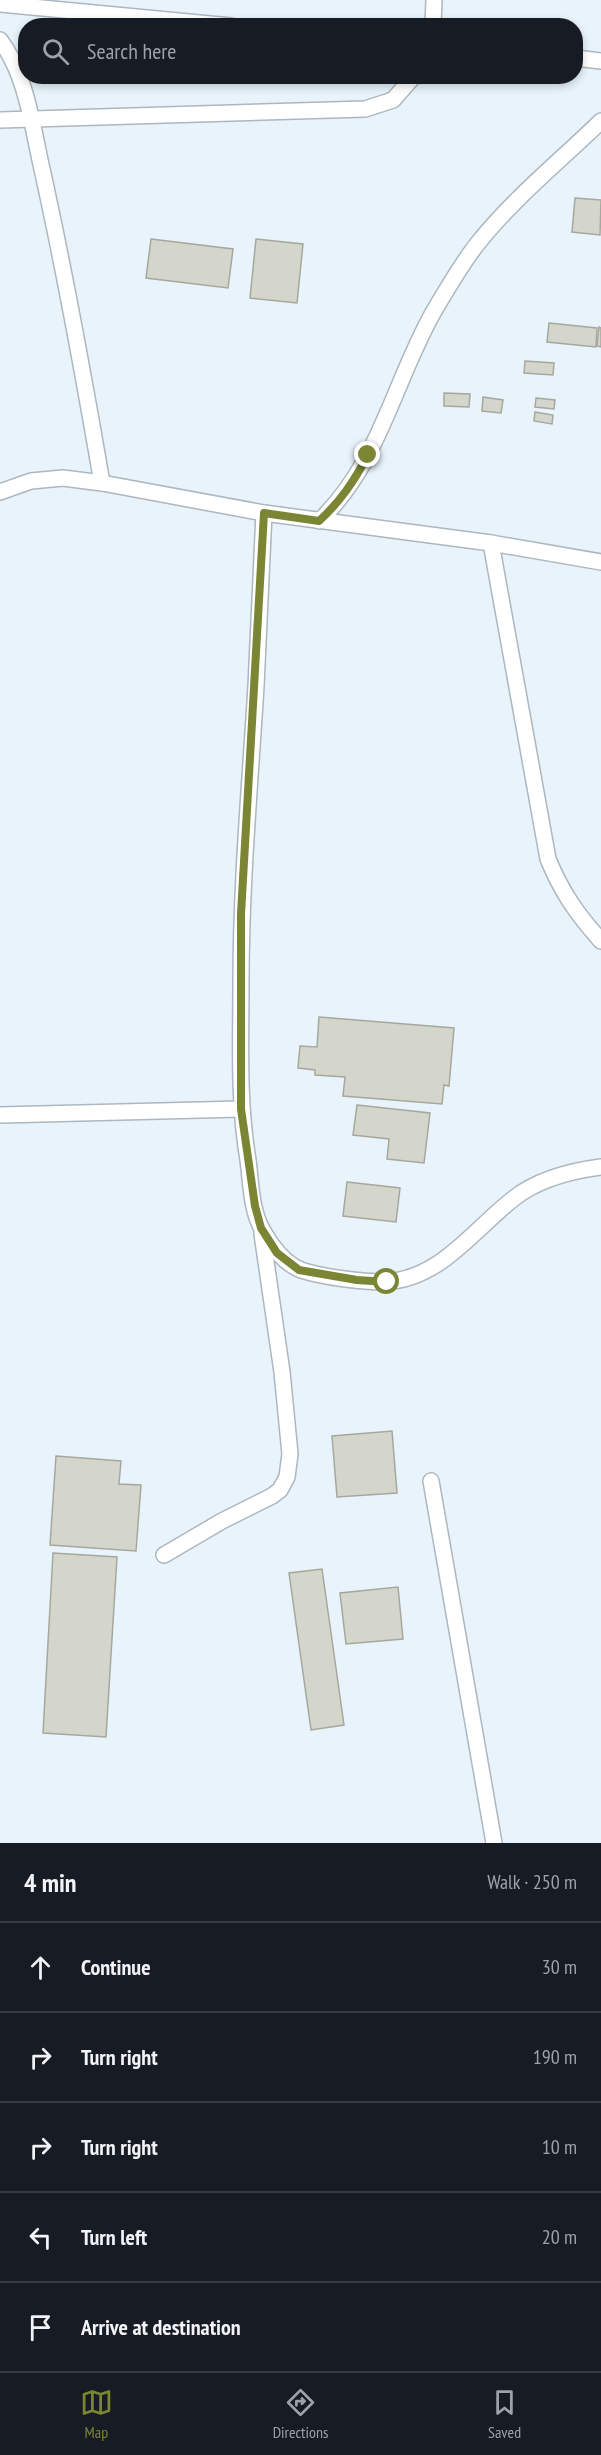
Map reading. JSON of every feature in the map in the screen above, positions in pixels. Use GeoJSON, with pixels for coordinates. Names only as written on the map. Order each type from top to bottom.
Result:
{"type":"FeatureCollection","features":[{"type":"Feature","properties":{"kind":"lane"},"geometry":{"type":"LineString","coordinates":[[433,18],[434,0]]}},
{"type":"Feature","properties":{"kind":"lane"},"geometry":{"type":"LineString","coordinates":[[0,4],[29,3],[161,18]]}},
{"type":"Feature","properties":{"kind":"lane"},"geometry":{"type":"LineString","coordinates":[[0,40],[12,57],[18,77]]}},
{"type":"Feature","properties":{"kind":"lane"},"geometry":{"type":"LineString","coordinates":[[583,59],[601,61]]}},
{"type":"Feature","properties":{"kind":"lane"},"geometry":{"type":"LineString","coordinates":[[20,84],[30,117],[78,343],[102,483]]}},
{"type":"Feature","properties":{"kind":"lane"},"geometry":{"type":"LineString","coordinates":[[0,120],[30,117],[365,109],[393,100],[407,84]]}},
{"type":"Feature","properties":{"kind":"lane"},"geometry":{"type":"LineString","coordinates":[[319,521],[338,504],[352,485],[434,312],[478,243],[601,121]]}},
{"type":"Feature","properties":{"kind":"lane"},"geometry":{"type":"LineString","coordinates":[[0,492],[32,481],[63,478],[264,513],[491,543],[601,562]]}},
{"type":"Feature","properties":{"kind":"lane"},"geometry":{"type":"LineString","coordinates":[[164,1555],[280,1490],[287,1477],[290,1454],[261,1228],[255,1206],[241,1109],[241,914],[264,513]]}},
{"type":"Feature","properties":{"kind":"lane"},"geometry":{"type":"LineString","coordinates":[[491,543],[548,859],[558,884],[574,911],[601,941]]}},
{"type":"Feature","properties":{"kind":"lane"},"geometry":{"type":"LineString","coordinates":[[0,1115],[241,1109]]}},
{"type":"Feature","properties":{"kind":"lane"},"geometry":{"type":"LineString","coordinates":[[261,1228],[277,1253],[299,1270],[357,1280],[387,1282],[426,1269],[459,1250],[513,1199],[528,1189],[572,1172],[601,1167]]}},
{"type":"Feature","properties":{"kind":"lane"},"geometry":{"type":"LineString","coordinates":[[431,1481],[494,1843]]}},
{"type":"Feature","properties":{"kind":"building"},"geometry":{"type":"Polygon","coordinates":[[[575,198],[601,200],[600,235],[572,232],[575,198]]]}},
{"type":"Feature","properties":{"kind":"building"},"geometry":{"type":"Polygon","coordinates":[[[151,239],[233,249],[228,288],[146,278],[151,239]]]}},
{"type":"Feature","properties":{"kind":"building"},"geometry":{"type":"Polygon","coordinates":[[[256,239],[303,244],[297,303],[250,298],[256,239]]]}},
{"type":"Feature","properties":{"kind":"building"},"geometry":{"type":"Polygon","coordinates":[[[549,323],[597,328],[596,347],[547,342],[549,323]]]}},
{"type":"Feature","properties":{"kind":"building"},"geometry":{"type":"Polygon","coordinates":[[[599,327],[601,328],[601,347],[597,346],[599,327]]]}},
{"type":"Feature","properties":{"kind":"building"},"geometry":{"type":"Polygon","coordinates":[[[525,361],[554,363],[553,375],[524,373],[525,361]]]}},
{"type":"Feature","properties":{"kind":"building"},"geometry":{"type":"Polygon","coordinates":[[[444,393],[470,394],[469,407],[444,406],[444,393]]]}},
{"type":"Feature","properties":{"kind":"building"},"geometry":{"type":"Polygon","coordinates":[[[483,397],[503,400],[501,413],[482,411],[483,397]]]}},
{"type":"Feature","properties":{"kind":"building"},"geometry":{"type":"Polygon","coordinates":[[[536,398],[555,400],[554,409],[535,407],[536,398]]]}},
{"type":"Feature","properties":{"kind":"building"},"geometry":{"type":"Polygon","coordinates":[[[535,412],[553,415],[552,424],[534,421],[535,412]]]}},
{"type":"Feature","properties":{"kind":"building"},"geometry":{"type":"Polygon","coordinates":[[[319,1017],[454,1028],[449,1086],[444,1085],[442,1104],[343,1096],[345,1077],[315,1075],[315,1070],[298,1068],[300,1046],[317,1047],[319,1017]]]}},
{"type":"Feature","properties":{"kind":"building"},"geometry":{"type":"Polygon","coordinates":[[[357,1105],[430,1113],[424,1163],[387,1159],[389,1139],[353,1135],[357,1105]]]}},
{"type":"Feature","properties":{"kind":"building"},"geometry":{"type":"Polygon","coordinates":[[[347,1182],[400,1188],[396,1222],[343,1216],[347,1182]]]}},
{"type":"Feature","properties":{"kind":"building"},"geometry":{"type":"Polygon","coordinates":[[[392,1431],[397,1493],[337,1497],[332,1436],[392,1431]]]}},
{"type":"Feature","properties":{"kind":"building"},"geometry":{"type":"Polygon","coordinates":[[[56,1456],[121,1461],[119,1484],[141,1485],[136,1551],[50,1545],[56,1456]]]}},
{"type":"Feature","properties":{"kind":"building"},"geometry":{"type":"Polygon","coordinates":[[[53,1553],[117,1557],[106,1737],[43,1733],[53,1553]]]}},
{"type":"Feature","properties":{"kind":"building"},"geometry":{"type":"Polygon","coordinates":[[[322,1569],[344,1725],[311,1730],[289,1573],[322,1569]]]}},
{"type":"Feature","properties":{"kind":"building"},"geometry":{"type":"Polygon","coordinates":[[[398,1587],[403,1639],[346,1644],[340,1593],[398,1587]]]}},
{"type":"Feature","properties":{"kind":"route"},"geometry":{"type":"LineString","coordinates":[[368,455],[352,485],[338,504],[319,521],[264,513],[256,686],[241,914],[241,1118],[255,1206],[261,1228],[277,1253],[299,1270],[357,1280],[387,1282]]}}]}
